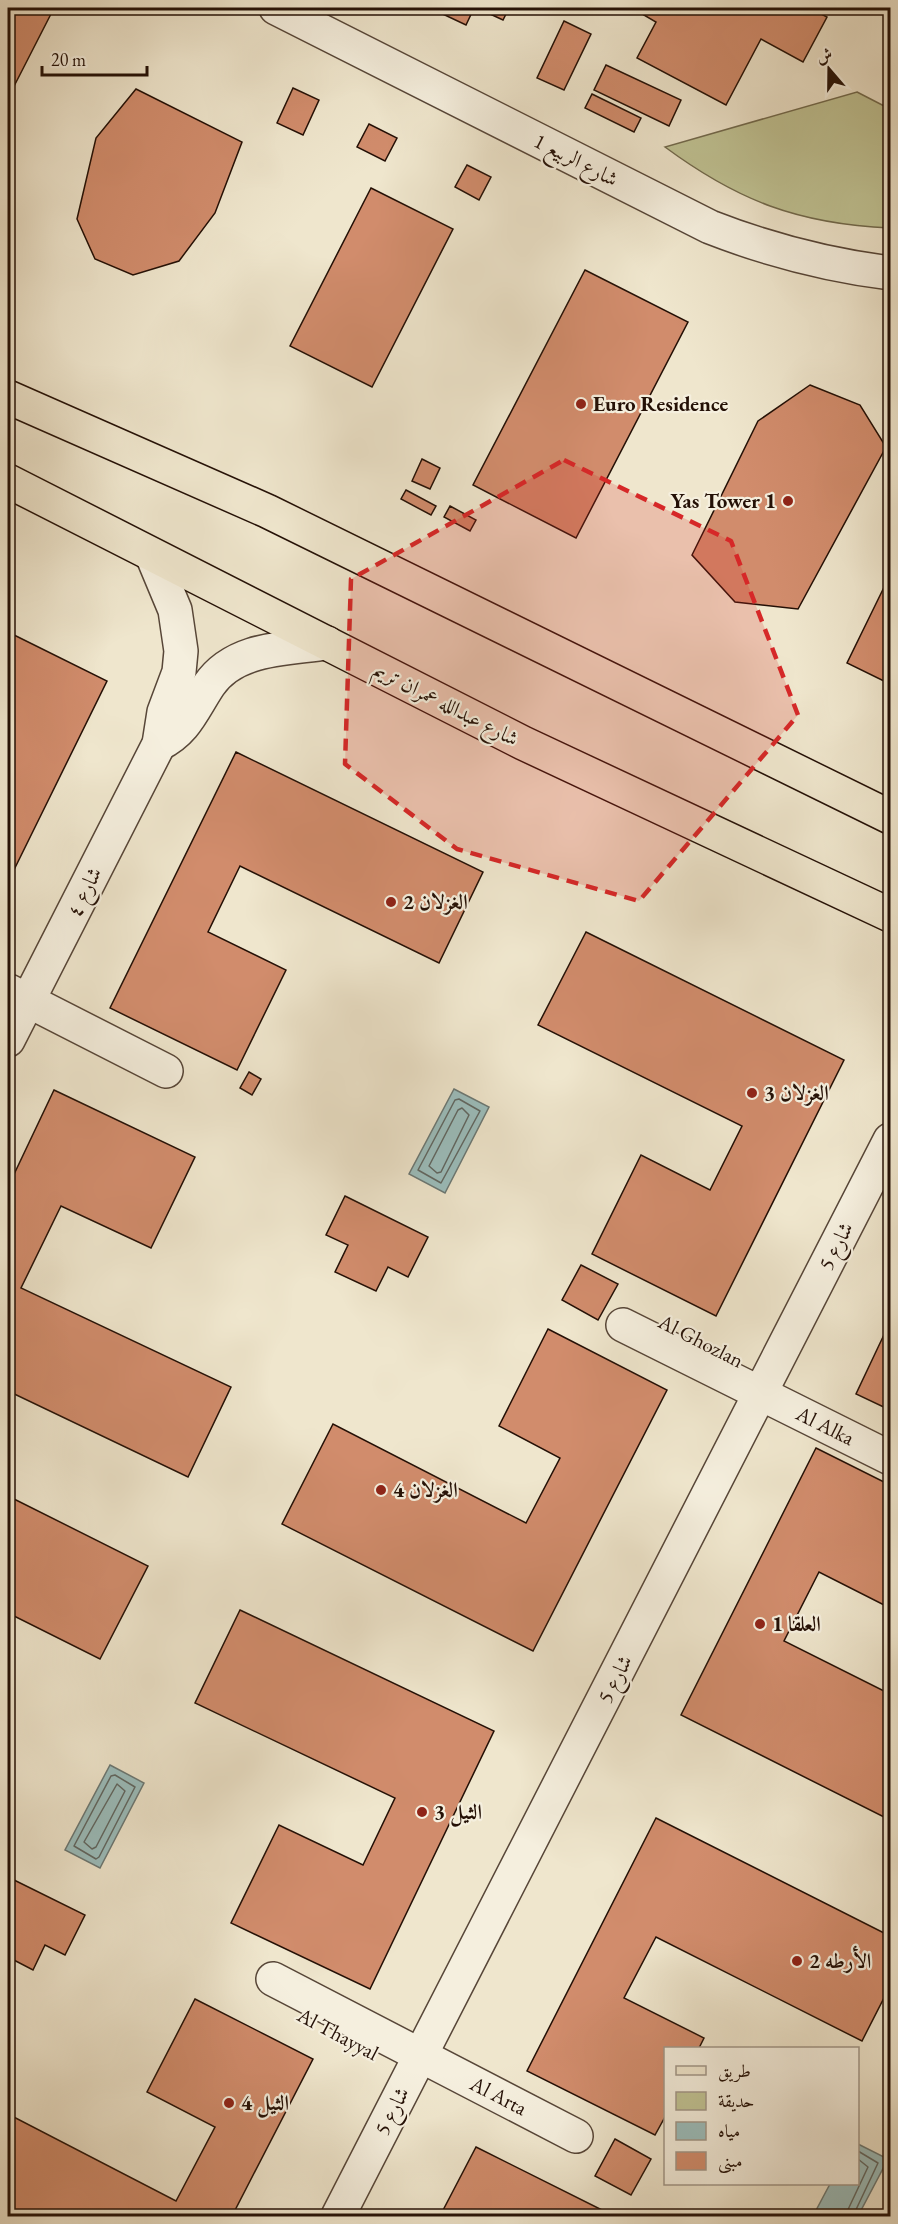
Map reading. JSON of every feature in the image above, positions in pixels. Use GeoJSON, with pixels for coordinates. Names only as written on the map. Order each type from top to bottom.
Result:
{"type":"FeatureCollection","features":[{"type":"Feature","properties":{"kind":"main road"},"geometry":{"type":"LineString","coordinates":[[8,398],[267,511],[891,817]]}},
{"type":"Feature","properties":{"kind":"main road","name":"شارع عبدالله عمران تريم"},"geometry":{"type":"LineString","coordinates":[[8,481],[633,797],[889,917]]}},
{"type":"Feature","properties":{"kind":"street","name":"شارع الربيع 1"},"geometry":{"type":"LineString","coordinates":[[276,8],[710,227],[757,245],[806,259],[891,273]]}},
{"type":"Feature","properties":{"kind":"street","name":"شارع ٤"},"geometry":{"type":"LineString","coordinates":[[14,1012],[159,744],[164,712],[179,672],[181,651],[175,610],[152,555]]}},
{"type":"Feature","properties":{"kind":"street","name":"شارع ٤"},"geometry":{"type":"LineString","coordinates":[[159,744],[174,737],[185,726],[209,684],[233,663],[262,651],[327,643]]}},
{"type":"Feature","properties":{"kind":"street"},"geometry":{"type":"LineString","coordinates":[[14,1012],[161,1080]]}},
{"type":"Feature","properties":{"kind":"street","name":"شارع 5"},"geometry":{"type":"LineString","coordinates":[[338,2217],[891,1140]]}},
{"type":"Feature","properties":{"kind":"street","name":"Al Ghozlan"},"geometry":{"type":"LineString","coordinates":[[628,1315],[765,1385]]}},
{"type":"Feature","properties":{"kind":"street","name":"Al Alka"},"geometry":{"type":"LineString","coordinates":[[765,1385],[891,1435]]}},
{"type":"Feature","properties":{"kind":"street","name":"Al Alka"},"geometry":{"type":"LineString","coordinates":[[765,1385],[891,1458]]}},
{"type":"Feature","properties":{"kind":"street","name":"Al Thayyal"},"geometry":{"type":"LineString","coordinates":[[268,1987],[416,2065]]}},
{"type":"Feature","properties":{"kind":"street","name":"Al Arta"},"geometry":{"type":"LineString","coordinates":[[416,2065],[571,2145]]}},
{"type":"Feature","properties":{"kind":"highlighted area"},"geometry":{"type":"Polygon","coordinates":[[[564,460],[731,541],[798,715],[639,901],[457,849],[345,764],[351,579],[564,460]]]}},
{"type":"Feature","properties":{"kind":"green space"},"geometry":{"type":"Polygon","coordinates":[[[857,92],[890,109],[890,228],[827,221],[771,206],[718,182],[665,147],[857,92]]]}},
{"type":"Feature","properties":{"kind":"water"},"geometry":{"type":"Polygon","coordinates":[[[454,1089],[489,1107],[445,1193],[409,1174],[454,1089]]]}},
{"type":"Feature","properties":{"kind":"water"},"geometry":{"type":"Polygon","coordinates":[[[110,1765],[144,1783],[100,1868],[65,1850],[110,1765]]]}},
{"type":"Feature","properties":{"kind":"water"},"geometry":{"type":"Polygon","coordinates":[[[859,2144],[888,2159],[858,2216],[813,2216],[829,2185],[859,2185],[859,2144]]]}},
{"type":"Feature","properties":{"kind":"building"},"geometry":{"type":"Polygon","coordinates":[[[8,8],[54,8],[8,98],[8,8]]]}},
{"type":"Feature","properties":{"kind":"building"},"geometry":{"type":"Polygon","coordinates":[[[430,8],[474,8],[466,25],[430,8]]]}},
{"type":"Feature","properties":{"kind":"building"},"geometry":{"type":"Polygon","coordinates":[[[477,8],[509,8],[503,20],[477,8]]]}},
{"type":"Feature","properties":{"kind":"building"},"geometry":{"type":"Polygon","coordinates":[[[639,8],[810,8],[827,17],[803,62],[761,39],[726,105],[637,58],[656,22],[637,11],[639,8]]]}},
{"type":"Feature","properties":{"kind":"building"},"geometry":{"type":"Polygon","coordinates":[[[564,21],[591,34],[564,90],[537,78],[564,21]]]}},
{"type":"Feature","properties":{"kind":"building"},"geometry":{"type":"Polygon","coordinates":[[[606,65],[681,100],[669,126],[594,90],[606,65]]]}},
{"type":"Feature","properties":{"kind":"building"},"geometry":{"type":"Polygon","coordinates":[[[293,88],[319,100],[303,135],[277,123],[293,88]]]}},
{"type":"Feature","properties":{"kind":"building"},"geometry":{"type":"Polygon","coordinates":[[[136,89],[242,142],[215,213],[179,261],[133,275],[95,259],[77,219],[96,138],[136,89]]]}},
{"type":"Feature","properties":{"kind":"building"},"geometry":{"type":"Polygon","coordinates":[[[592,94],[641,118],[634,132],[585,108],[592,94]]]}},
{"type":"Feature","properties":{"kind":"building"},"geometry":{"type":"Polygon","coordinates":[[[369,124],[397,138],[385,161],[357,147],[369,124]]]}},
{"type":"Feature","properties":{"kind":"building"},"geometry":{"type":"Polygon","coordinates":[[[467,165],[491,177],[479,200],[455,187],[467,165]]]}},
{"type":"Feature","properties":{"kind":"building"},"geometry":{"type":"Polygon","coordinates":[[[371,188],[453,229],[372,387],[290,346],[371,188]]]}},
{"type":"Feature","properties":{"kind":"building","name":"Euro Residence"},"geometry":{"type":"Polygon","coordinates":[[[585,270],[688,322],[576,538],[473,485],[585,270]]]}},
{"type":"Feature","properties":{"kind":"building","name":"Yas Tower 1"},"geometry":{"type":"Polygon","coordinates":[[[810,385],[860,405],[886,447],[798,609],[735,602],[692,555],[758,421],[810,385]]]}},
{"type":"Feature","properties":{"kind":"building"},"geometry":{"type":"Polygon","coordinates":[[[422,459],[440,468],[430,489],[412,481],[422,459]]]}},
{"type":"Feature","properties":{"kind":"building"},"geometry":{"type":"Polygon","coordinates":[[[406,490],[436,506],[431,515],[401,499],[406,490]]]}},
{"type":"Feature","properties":{"kind":"building"},"geometry":{"type":"Polygon","coordinates":[[[450,506],[476,520],[470,531],[444,517],[450,506]]]}},
{"type":"Feature","properties":{"kind":"building"},"geometry":{"type":"Polygon","coordinates":[[[890,575],[890,684],[847,663],[890,575]]]}},
{"type":"Feature","properties":{"kind":"building"},"geometry":{"type":"Polygon","coordinates":[[[8,632],[107,681],[8,882],[8,632]]]}},
{"type":"Feature","properties":{"kind":"building","name":"الغزلان 2"},"geometry":{"type":"Polygon","coordinates":[[[236,752],[483,872],[439,963],[240,866],[208,932],[286,970],[237,1070],[110,1008],[236,752]]]}},
{"type":"Feature","properties":{"kind":"building","name":"الغزلان 3"},"geometry":{"type":"Polygon","coordinates":[[[586,932],[844,1060],[716,1316],[592,1254],[641,1155],[710,1190],[742,1126],[538,1025],[586,932]]]}},
{"type":"Feature","properties":{"kind":"building"},"geometry":{"type":"Polygon","coordinates":[[[249,1072],[261,1079],[252,1095],[240,1088],[249,1072]]]}},
{"type":"Feature","properties":{"kind":"building"},"geometry":{"type":"Polygon","coordinates":[[[54,1090],[195,1157],[151,1248],[61,1206],[21,1288],[231,1387],[188,1477],[8,1391],[8,1187],[54,1090]]]}},
{"type":"Feature","properties":{"kind":"building"},"geometry":{"type":"Polygon","coordinates":[[[345,1196],[428,1237],[408,1277],[388,1267],[376,1291],[335,1272],[348,1245],[326,1235],[345,1196]]]}},
{"type":"Feature","properties":{"kind":"building"},"geometry":{"type":"Polygon","coordinates":[[[581,1265],[618,1284],[598,1320],[562,1300],[581,1265]]]}},
{"type":"Feature","properties":{"kind":"building"},"geometry":{"type":"Polygon","coordinates":[[[890,1322],[890,1410],[856,1394],[890,1322]]]}},
{"type":"Feature","properties":{"kind":"building","name":"الغزلان 4"},"geometry":{"type":"Polygon","coordinates":[[[548,1329],[667,1390],[533,1651],[282,1524],[333,1424],[526,1523],[560,1458],[499,1426],[548,1329]]]}},
{"type":"Feature","properties":{"kind":"building","name":"العلقا 1"},"geometry":{"type":"Polygon","coordinates":[[[816,1448],[890,1485],[890,1608],[819,1572],[784,1641],[890,1694],[890,1820],[681,1715],[816,1448]]]}},
{"type":"Feature","properties":{"kind":"building"},"geometry":{"type":"Polygon","coordinates":[[[8,1496],[148,1566],[100,1659],[8,1613],[8,1496]]]}},
{"type":"Feature","properties":{"kind":"building","name":"الثيل 3"},"geometry":{"type":"Polygon","coordinates":[[[240,1610],[494,1731],[370,1989],[231,1923],[279,1825],[363,1865],[395,1798],[195,1703],[240,1610]]]}},
{"type":"Feature","properties":{"kind":"building","name":"الأرطه 2"},"geometry":{"type":"Polygon","coordinates":[[[656,1818],[890,1936],[890,1986],[862,2041],[656,1937],[624,1998],[704,2038],[700,2047],[664,2047],[664,2119],[655,2135],[527,2071],[656,1818]]]}},
{"type":"Feature","properties":{"kind":"building"},"geometry":{"type":"Polygon","coordinates":[[[8,1877],[85,1915],[65,1955],[45,1945],[33,1970],[8,1957],[8,1877]]]}},
{"type":"Feature","properties":{"kind":"building","name":"الثيل 4"},"geometry":{"type":"Polygon","coordinates":[[[195,1999],[313,2059],[232,2216],[8,2216],[8,2114],[176,2201],[215,2127],[147,2092],[195,1999]]]}},
{"type":"Feature","properties":{"kind":"building"},"geometry":{"type":"Polygon","coordinates":[[[615,2139],[651,2159],[631,2195],[595,2176],[615,2139]]]}},
{"type":"Feature","properties":{"kind":"building"},"geometry":{"type":"Polygon","coordinates":[[[476,2147],[614,2216],[440,2216],[476,2147]]]}},
{"type":"Feature","properties":{"kind":"place","name":"Euro Residence"},"geometry":{"type":"Point","coordinates":[581,404]}},
{"type":"Feature","properties":{"kind":"place","name":"Yas Tower 1"},"geometry":{"type":"Point","coordinates":[788,501]}},
{"type":"Feature","properties":{"kind":"place","name":"الغزلان 2"},"geometry":{"type":"Point","coordinates":[391,902]}},
{"type":"Feature","properties":{"kind":"place","name":"الغزلان 3"},"geometry":{"type":"Point","coordinates":[752,1093]}},
{"type":"Feature","properties":{"kind":"place","name":"الغزلان 4"},"geometry":{"type":"Point","coordinates":[381,1490]}},
{"type":"Feature","properties":{"kind":"place","name":"العلقا 1"},"geometry":{"type":"Point","coordinates":[760,1624]}},
{"type":"Feature","properties":{"kind":"place","name":"الثيل 3"},"geometry":{"type":"Point","coordinates":[422,1812]}},
{"type":"Feature","properties":{"kind":"place","name":"الأرطه 2"},"geometry":{"type":"Point","coordinates":[797,1961]}},
{"type":"Feature","properties":{"kind":"place","name":"الثيل 4"},"geometry":{"type":"Point","coordinates":[229,2103]}}]}
